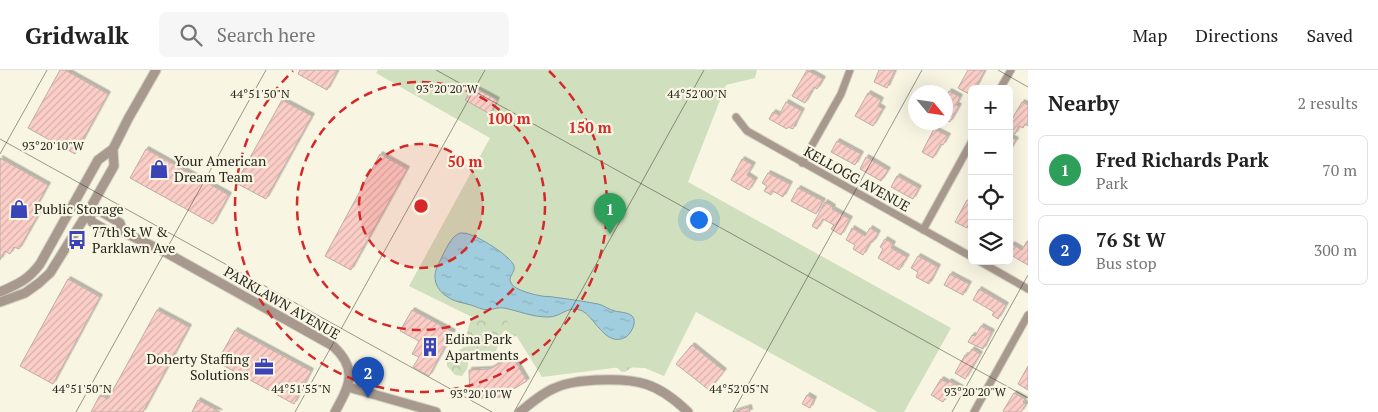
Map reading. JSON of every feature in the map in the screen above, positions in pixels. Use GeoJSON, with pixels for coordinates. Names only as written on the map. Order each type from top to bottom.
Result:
{"type":"FeatureCollection","features":[{"type":"Feature","properties":{"kind":"street"},"geometry":{"type":"LineString","coordinates":[[0,292],[21,283],[32,275],[40,264],[98,160],[113,149],[156,70]]}},
{"type":"Feature","properties":{"kind":"street"},"geometry":{"type":"LineString","coordinates":[[802,163],[841,94],[850,70]]}},
{"type":"Feature","properties":{"kind":"street"},"geometry":{"type":"LineString","coordinates":[[1002,85],[1011,70]]}},
{"type":"Feature","properties":{"kind":"street","name":"KELLOGG AVENUE"},"geometry":{"type":"LineString","coordinates":[[736,117],[747,132],[968,255]]}},
{"type":"Feature","properties":{"kind":"street"},"geometry":{"type":"LineString","coordinates":[[923,230],[968,148]]}},
{"type":"Feature","properties":{"kind":"street"},"geometry":{"type":"LineString","coordinates":[[0,302],[25,293],[50,273],[114,166],[113,149]]}},
{"type":"Feature","properties":{"kind":"street","name":"PARKLAWN AVENUE"},"geometry":{"type":"LineString","coordinates":[[74,203],[88,212],[92,222],[107,231],[113,234],[123,232],[165,252],[334,346],[344,356],[349,371],[348,388]]}},
{"type":"Feature","properties":{"kind":"street","name":"PARKLAWN AVENUE"},"geometry":{"type":"LineString","coordinates":[[88,212],[100,211],[120,222],[123,232]]}},
{"type":"Feature","properties":{"kind":"street"},"geometry":{"type":"LineString","coordinates":[[986,265],[1028,288]]}},
{"type":"Feature","properties":{"kind":"street"},"geometry":{"type":"LineString","coordinates":[[974,412],[1028,314]]}},
{"type":"Feature","properties":{"kind":"street"},"geometry":{"type":"LineString","coordinates":[[520,412],[539,396],[555,388],[572,383],[612,380],[630,380],[646,384],[676,400],[688,412]]}},
{"type":"Feature","properties":{"kind":"street"},"geometry":{"type":"LineString","coordinates":[[335,412],[348,388],[436,412]]}},
{"type":"Feature","properties":{"kind":"green space"},"geometry":{"type":"Polygon","coordinates":[[[378,70],[757,70],[755,78],[726,85],[688,182],[951,328],[904,412],[878,412],[696,312],[664,376],[645,368],[621,367],[542,377],[506,319],[472,317],[409,286],[490,138],[376,73],[378,70]]]}},
{"type":"Feature","properties":{"kind":"green space"},"geometry":{"type":"Polygon","coordinates":[[[490,312],[637,364],[622,372],[611,363],[517,335],[514,337],[505,330],[501,335],[500,346],[498,345],[496,351],[487,356],[489,358],[488,362],[484,358],[477,360],[467,354],[468,365],[466,370],[462,376],[455,375],[447,366],[447,359],[464,347],[469,346],[471,340],[467,334],[473,317],[490,312]]]}},
{"type":"Feature","properties":{"kind":"water"},"geometry":{"type":"Polygon","coordinates":[[[460,233],[467,233],[479,238],[507,257],[514,266],[510,281],[516,288],[539,295],[602,305],[631,315],[634,320],[634,326],[626,337],[612,338],[606,335],[580,310],[571,309],[553,317],[542,317],[504,308],[484,310],[453,300],[438,288],[435,276],[436,270],[450,242],[460,233]]]}},
{"type":"Feature","properties":{"kind":"building"},"geometry":{"type":"Polygon","coordinates":[[[60,70],[65,70],[108,94],[75,154],[28,128],[60,70]]]}},
{"type":"Feature","properties":{"kind":"building"},"geometry":{"type":"Polygon","coordinates":[[[300,70],[338,70],[327,90],[298,74],[300,70]]]}},
{"type":"Feature","properties":{"kind":"building"},"geometry":{"type":"Polygon","coordinates":[[[807,70],[823,79],[817,89],[814,87],[805,103],[792,96],[807,70]]]}},
{"type":"Feature","properties":{"kind":"building"},"geometry":{"type":"Polygon","coordinates":[[[879,70],[895,70],[887,88],[874,82],[879,70]]]}},
{"type":"Feature","properties":{"kind":"building"},"geometry":{"type":"Polygon","coordinates":[[[968,70],[985,70],[977,85],[968,85],[968,93],[958,88],[968,70]]]}},
{"type":"Feature","properties":{"kind":"building"},"geometry":{"type":"Polygon","coordinates":[[[473,87],[497,100],[490,114],[465,100],[473,87]]]}},
{"type":"Feature","properties":{"kind":"building"},"geometry":{"type":"Polygon","coordinates":[[[868,93],[881,100],[878,106],[883,109],[873,126],[855,116],[868,93]]]}},
{"type":"Feature","properties":{"kind":"building"},"geometry":{"type":"Polygon","coordinates":[[[953,93],[960,97],[956,105],[959,106],[953,117],[953,93]]]}},
{"type":"Feature","properties":{"kind":"building"},"geometry":{"type":"Polygon","coordinates":[[[282,100],[312,116],[266,199],[236,183],[282,100]]]}},
{"type":"Feature","properties":{"kind":"building"},"geometry":{"type":"Polygon","coordinates":[[[786,102],[802,111],[793,129],[788,127],[787,129],[769,119],[773,112],[779,115],[786,102]]]}},
{"type":"Feature","properties":{"kind":"building"},"geometry":{"type":"Polygon","coordinates":[[[1022,102],[1028,105],[1028,126],[1025,124],[1023,128],[1019,126],[1015,134],[1013,133],[1013,117],[1022,102]]]}},
{"type":"Feature","properties":{"kind":"building"},"geometry":{"type":"Polygon","coordinates":[[[933,130],[948,136],[933,158],[922,152],[933,130]]]}},
{"type":"Feature","properties":{"kind":"building"},"geometry":{"type":"Polygon","coordinates":[[[837,141],[861,154],[855,165],[831,152],[837,141]]]}},
{"type":"Feature","properties":{"kind":"building"},"geometry":{"type":"Polygon","coordinates":[[[146,149],[229,195],[213,224],[130,178],[146,149]]]}},
{"type":"Feature","properties":{"kind":"building"},"geometry":{"type":"Polygon","coordinates":[[[380,154],[407,169],[351,270],[325,256],[380,154]]]}},
{"type":"Feature","properties":{"kind":"building"},"geometry":{"type":"Polygon","coordinates":[[[866,157],[888,170],[881,181],[860,169],[866,157]]]}},
{"type":"Feature","properties":{"kind":"building","name":"Public Storage"},"geometry":{"type":"Polygon","coordinates":[[[0,158],[48,185],[36,207],[41,210],[19,249],[14,247],[10,254],[5,251],[0,260],[0,158]]]}},
{"type":"Feature","properties":{"kind":"building"},"geometry":{"type":"Polygon","coordinates":[[[742,159],[753,165],[747,175],[755,180],[749,190],[731,180],[742,159]]]}},
{"type":"Feature","properties":{"kind":"building"},"geometry":{"type":"Polygon","coordinates":[[[768,173],[790,184],[783,197],[773,191],[771,195],[764,191],[767,186],[762,183],[768,173]]]}},
{"type":"Feature","properties":{"kind":"building"},"geometry":{"type":"Polygon","coordinates":[[[897,176],[919,188],[913,199],[891,187],[897,176]]]}},
{"type":"Feature","properties":{"kind":"building"},"geometry":{"type":"Polygon","coordinates":[[[798,188],[823,201],[816,214],[791,201],[798,188]]]}},
{"type":"Feature","properties":{"kind":"building"},"geometry":{"type":"Polygon","coordinates":[[[967,200],[968,200],[967,228],[955,222],[967,200]]]}},
{"type":"Feature","properties":{"kind":"building"},"geometry":{"type":"Polygon","coordinates":[[[825,202],[833,207],[832,209],[850,219],[841,235],[831,229],[834,225],[823,219],[817,229],[812,226],[825,202]]]}},
{"type":"Feature","properties":{"kind":"building"},"geometry":{"type":"Polygon","coordinates":[[[852,228],[865,236],[870,228],[878,233],[863,255],[853,249],[855,245],[846,240],[852,228]]]}},
{"type":"Feature","properties":{"kind":"building"},"geometry":{"type":"Polygon","coordinates":[[[885,239],[893,244],[891,248],[907,257],[899,270],[878,258],[883,249],[880,247],[885,239]]]}},
{"type":"Feature","properties":{"kind":"building"},"geometry":{"type":"Polygon","coordinates":[[[1027,241],[1028,265],[1013,256],[1013,245],[1022,250],[1027,241]]]}},
{"type":"Feature","properties":{"kind":"building"},"geometry":{"type":"Polygon","coordinates":[[[918,256],[938,267],[929,284],[916,277],[918,272],[911,268],[918,256]]]}},
{"type":"Feature","properties":{"kind":"building"},"geometry":{"type":"Polygon","coordinates":[[[950,274],[969,284],[963,295],[944,285],[950,274]]]}},
{"type":"Feature","properties":{"kind":"building"},"geometry":{"type":"Polygon","coordinates":[[[68,279],[100,297],[53,384],[20,366],[68,279]]]}},
{"type":"Feature","properties":{"kind":"building"},"geometry":{"type":"Polygon","coordinates":[[[979,289],[1006,305],[998,319],[992,315],[994,312],[973,300],[979,289]]]}},
{"type":"Feature","properties":{"kind":"building"},"geometry":{"type":"Polygon","coordinates":[[[157,310],[189,327],[143,412],[91,412],[100,395],[108,399],[157,310]]]}},
{"type":"Feature","properties":{"kind":"building","name":"Edina Park Apartments"},"geometry":{"type":"Polygon","coordinates":[[[412,310],[453,332],[429,376],[413,367],[419,357],[412,354],[419,341],[400,331],[412,310]]]}},
{"type":"Feature","properties":{"kind":"building"},"geometry":{"type":"Polygon","coordinates":[[[981,326],[992,332],[983,349],[968,342],[972,335],[975,336],[981,326]]]}},
{"type":"Feature","properties":{"kind":"building","name":"Doherty Staffing Solutions"},"geometry":{"type":"Polygon","coordinates":[[[235,330],[311,371],[294,404],[217,362],[235,330]]]}},
{"type":"Feature","properties":{"kind":"building"},"geometry":{"type":"Polygon","coordinates":[[[692,345],[724,371],[709,390],[676,364],[692,345]]]}},
{"type":"Feature","properties":{"kind":"building"},"geometry":{"type":"Polygon","coordinates":[[[972,349],[980,354],[965,379],[955,373],[965,355],[967,356],[972,349]]]}},
{"type":"Feature","properties":{"kind":"building"},"geometry":{"type":"Polygon","coordinates":[[[512,356],[527,381],[500,397],[470,399],[469,370],[490,369],[512,356]]]}},
{"type":"Feature","properties":{"kind":"building"},"geometry":{"type":"Polygon","coordinates":[[[1028,366],[1028,390],[1018,384],[1028,366]]]}},
{"type":"Feature","properties":{"kind":"building"},"geometry":{"type":"Polygon","coordinates":[[[941,379],[961,388],[955,398],[948,393],[943,402],[931,395],[941,379]]]}},
{"type":"Feature","properties":{"kind":"building"},"geometry":{"type":"Polygon","coordinates":[[[1014,393],[1025,399],[1023,402],[1026,404],[1021,412],[1003,411],[1014,393]]]}},
{"type":"Feature","properties":{"kind":"building"},"geometry":{"type":"Polygon","coordinates":[[[807,395],[814,399],[810,408],[802,404],[807,395]]]}},
{"type":"Feature","properties":{"kind":"building"},"geometry":{"type":"Polygon","coordinates":[[[198,400],[220,412],[192,412],[198,400]]]}},
{"type":"Feature","properties":{"kind":"building"},"geometry":{"type":"Polygon","coordinates":[[[749,407],[750,412],[733,412],[749,407]]]}},
{"type":"Feature","properties":{"kind":"place","name":"Your American Dream Team"},"geometry":{"type":"Point","coordinates":[159,169]}},
{"type":"Feature","properties":{"kind":"place","name":"Public Storage"},"geometry":{"type":"Point","coordinates":[19,209]}},
{"type":"Feature","properties":{"kind":"place","name":"Fred Richards Park"},"geometry":{"type":"Point","coordinates":[610,234]}},
{"type":"Feature","properties":{"kind":"place","name":"77th St W & Parklawn Ave"},"geometry":{"type":"Point","coordinates":[77,240]}},
{"type":"Feature","properties":{"kind":"place","name":"Edina Park Apartments"},"geometry":{"type":"Point","coordinates":[430,347]}},
{"type":"Feature","properties":{"kind":"place","name":"Doherty Staffing Solutions"},"geometry":{"type":"Point","coordinates":[264,367]}},
{"type":"Feature","properties":{"kind":"place","name":"76 St W"},"geometry":{"type":"Point","coordinates":[368,398]}}]}
